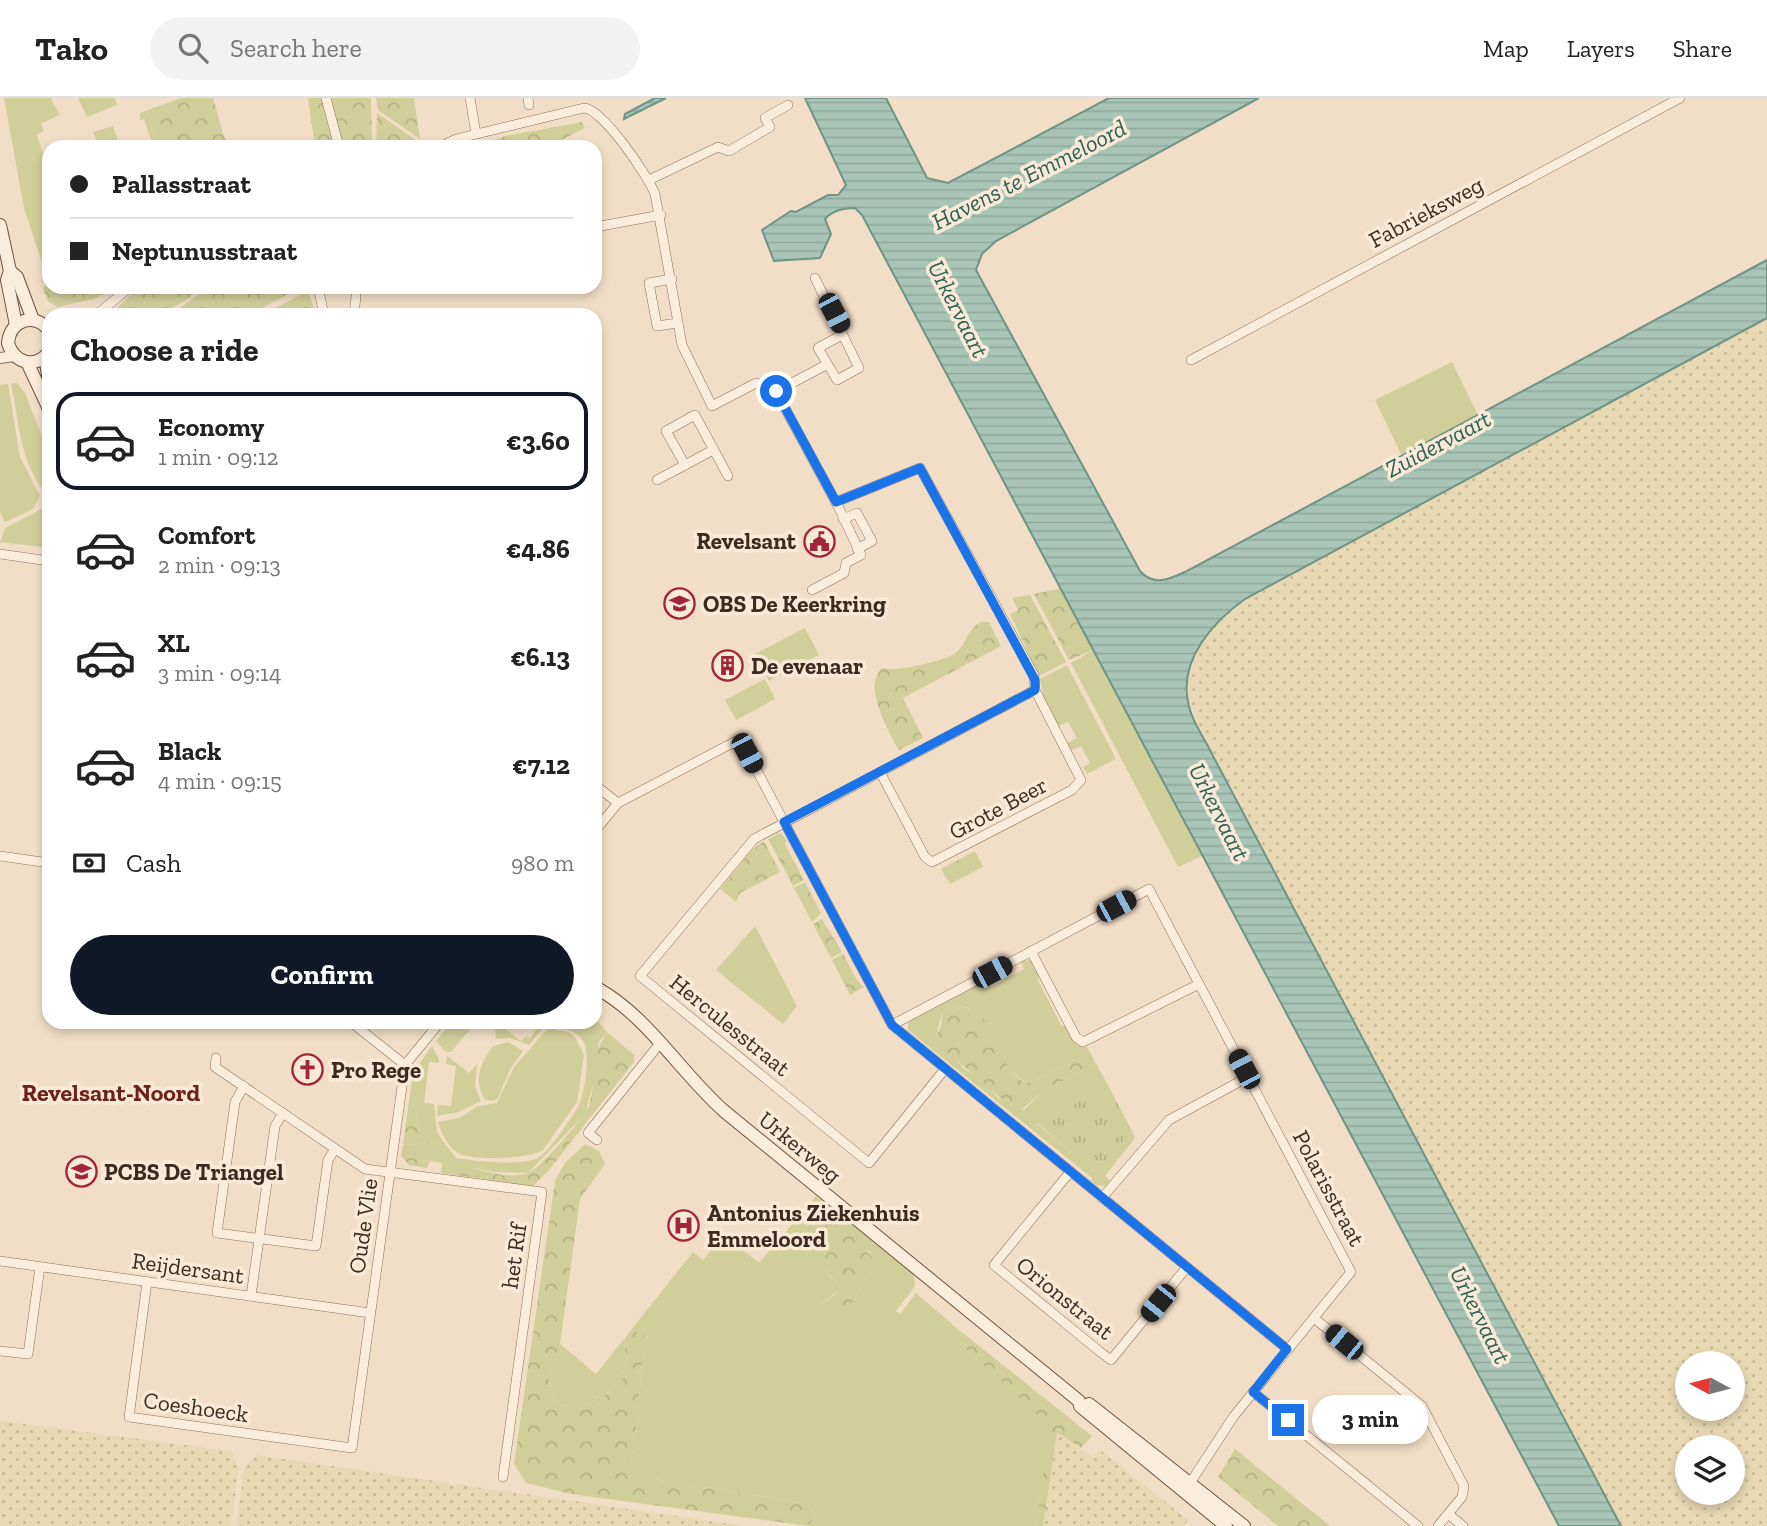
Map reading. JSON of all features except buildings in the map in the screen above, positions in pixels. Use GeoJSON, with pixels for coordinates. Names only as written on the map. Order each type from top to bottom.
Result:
{"type":"FeatureCollection","features":[{"type":"Feature","properties":{"kind":"main road"},"geometry":{"type":"LineString","coordinates":[[0,225],[10,271],[7,280],[16,325]]}},
{"type":"Feature","properties":{"kind":"main road"},"geometry":{"type":"LineString","coordinates":[[10,271],[17,277],[33,320],[42,325]]}},
{"type":"Feature","properties":{"kind":"main road"},"geometry":{"type":"LineString","coordinates":[[33,320],[16,325],[4,341],[14,356],[27,362],[42,394]]}},
{"type":"Feature","properties":{"kind":"main road"},"geometry":{"type":"LineString","coordinates":[[27,362],[42,356]]}},
{"type":"Feature","properties":{"kind":"main road","name":"Urkerweg"},"geometry":{"type":"LineString","coordinates":[[602,991],[661,1042],[699,1088],[723,1111],[1079,1401],[1084,1400],[1097,1409],[1187,1487],[1226,1526]]}},
{"type":"Feature","properties":{"kind":"main road","name":"Urkerweg"},"geometry":{"type":"LineString","coordinates":[[1187,1487],[1244,1526]]}},
{"type":"Feature","properties":{"kind":"street"},"geometry":{"type":"LineString","coordinates":[[326,98],[337,140]]}},
{"type":"Feature","properties":{"kind":"street"},"geometry":{"type":"LineString","coordinates":[[470,98],[476,134]]}},
{"type":"Feature","properties":{"kind":"street","name":"Fabrieksweg"},"geometry":{"type":"LineString","coordinates":[[1191,360],[1680,98]]}},
{"type":"Feature","properties":{"kind":"street"},"geometry":{"type":"LineString","coordinates":[[455,140],[584,103],[598,114],[649,180],[661,215],[683,351],[712,406],[758,383],[768,384],[776,391],[836,502],[861,555],[846,563],[844,573],[812,590]]}},
{"type":"Feature","properties":{"kind":"street"},"geometry":{"type":"LineString","coordinates":[[649,180],[718,147],[729,151],[769,127],[765,118],[788,105]]}},
{"type":"Feature","properties":{"kind":"street"},"geometry":{"type":"LineString","coordinates":[[602,225],[661,215]]}},
{"type":"Feature","properties":{"kind":"street"},"geometry":{"type":"LineString","coordinates":[[815,278],[843,330],[842,335],[859,368],[836,380],[818,348],[842,335]]}},
{"type":"Feature","properties":{"kind":"street"},"geometry":{"type":"LineString","coordinates":[[672,279],[649,283],[657,326],[678,323]]}},
{"type":"Feature","properties":{"kind":"street"},"geometry":{"type":"LineString","coordinates":[[105,308],[122,294]]}},
{"type":"Feature","properties":{"kind":"street"},"geometry":{"type":"LineString","coordinates":[[355,308],[356,296]]}},
{"type":"Feature","properties":{"kind":"street"},"geometry":{"type":"LineString","coordinates":[[0,358],[14,356]]}},
{"type":"Feature","properties":{"kind":"street"},"geometry":{"type":"LineString","coordinates":[[776,391],[826,365]]}},
{"type":"Feature","properties":{"kind":"street"},"geometry":{"type":"LineString","coordinates":[[685,465],[666,431],[711,403]]}},
{"type":"Feature","properties":{"kind":"street"},"geometry":{"type":"LineString","coordinates":[[695,415],[728,476]]}},
{"type":"Feature","properties":{"kind":"street"},"geometry":{"type":"LineString","coordinates":[[657,480],[713,450]]}},
{"type":"Feature","properties":{"kind":"street"},"geometry":{"type":"LineString","coordinates":[[784,822],[1035,690],[1034,675],[920,468],[836,502]]}},
{"type":"Feature","properties":{"kind":"street"},"geometry":{"type":"LineString","coordinates":[[843,519],[857,513],[872,541],[857,549]]}},
{"type":"Feature","properties":{"kind":"street"},"geometry":{"type":"LineString","coordinates":[[0,554],[42,560]]}},
{"type":"Feature","properties":{"kind":"street","name":"Grote Beer"},"geometry":{"type":"LineString","coordinates":[[880,772],[929,861],[941,859],[1072,790],[1080,782],[1035,690]]}},
{"type":"Feature","properties":{"kind":"street"},"geometry":{"type":"LineString","coordinates":[[602,822],[618,803],[740,738],[892,1025],[1287,1349]]}},
{"type":"Feature","properties":{"kind":"street"},"geometry":{"type":"LineString","coordinates":[[602,790],[618,803]]}},
{"type":"Feature","properties":{"kind":"street","name":"Herculesstraat"},"geometry":{"type":"LineString","coordinates":[[784,822],[743,848],[640,976],[869,1163],[945,1069]]}},
{"type":"Feature","properties":{"kind":"street"},"geometry":{"type":"LineString","coordinates":[[0,856],[42,860]]}},
{"type":"Feature","properties":{"kind":"street","name":"Polarisstraat"},"geometry":{"type":"LineString","coordinates":[[1031,951],[1149,889],[1351,1272],[1253,1392],[1187,1487]]}},
{"type":"Feature","properties":{"kind":"street"},"geometry":{"type":"LineString","coordinates":[[892,1025],[1031,951],[1076,1037],[1088,1042],[1199,984]]}},
{"type":"Feature","properties":{"kind":"street"},"geometry":{"type":"LineString","coordinates":[[360,1029],[405,1065],[434,1029]]}},
{"type":"Feature","properties":{"kind":"street"},"geometry":{"type":"LineString","coordinates":[[597,1140],[589,1133],[661,1042]]}},
{"type":"Feature","properties":{"kind":"street"},"geometry":{"type":"LineString","coordinates":[[216,1058],[215,1067],[365,1169],[390,1171]]}},
{"type":"Feature","properties":{"kind":"street","name":"Oude Vlie"},"geometry":{"type":"LineString","coordinates":[[352,1448],[405,1065]]}},
{"type":"Feature","properties":{"kind":"street"},"geometry":{"type":"LineString","coordinates":[[1102,1198],[1169,1120],[1248,1077]]}},
{"type":"Feature","properties":{"kind":"street"},"geometry":{"type":"LineString","coordinates":[[244,1086],[235,1102],[218,1233],[316,1246],[328,1160],[335,1149]]}},
{"type":"Feature","properties":{"kind":"street"},"geometry":{"type":"LineString","coordinates":[[251,1296],[275,1126],[283,1113]]}},
{"type":"Feature","properties":{"kind":"street","name":"het Rif"},"geometry":{"type":"LineString","coordinates":[[390,1171],[542,1192],[503,1477]]}},
{"type":"Feature","properties":{"kind":"street","name":"Orionstraat"},"geometry":{"type":"LineString","coordinates":[[1070,1172],[994,1265],[1078,1334],[1111,1360],[1187,1267]]}},
{"type":"Feature","properties":{"kind":"street","name":"Reijdersant"},"geometry":{"type":"LineString","coordinates":[[0,1261],[370,1313]]}},
{"type":"Feature","properties":{"kind":"street"},"geometry":{"type":"LineString","coordinates":[[0,1351],[28,1354],[40,1267]]}},
{"type":"Feature","properties":{"kind":"street","name":"Coeshoeck"},"geometry":{"type":"LineString","coordinates":[[147,1282],[129,1417],[352,1448]]}},
{"type":"Feature","properties":{"kind":"street"},"geometry":{"type":"LineString","coordinates":[[1314,1318],[1426,1411],[1464,1486],[1463,1495],[1438,1526]]}},
{"type":"Feature","properties":{"kind":"street"},"geometry":{"type":"LineString","coordinates":[[1253,1392],[1418,1526]]}},
{"type":"Feature","properties":{"kind":"street"},"geometry":{"type":"LineString","coordinates":[[1448,1514],[1463,1526]]}},
{"type":"Feature","properties":{"kind":"shaded area"},"geometry":{"type":"Polygon","coordinates":[[[1767,318],[1767,1526],[1621,1526],[1213,756],[1188,702],[1187,681],[1197,653],[1208,632],[1224,614],[1246,599],[1767,318]]]}},
{"type":"Feature","properties":{"kind":"shaded area"},"geometry":{"type":"Polygon","coordinates":[[[0,1421],[231,1451],[239,1468],[231,1526],[0,1526],[0,1421]]]}},
{"type":"Feature","properties":{"kind":"shaded area"},"geometry":{"type":"Polygon","coordinates":[[[1057,1432],[1092,1457],[1100,1450],[1188,1520],[1184,1526],[1043,1526],[1057,1432]]]}},
{"type":"Feature","properties":{"kind":"shaded area"},"geometry":{"type":"Polygon","coordinates":[[[256,1455],[745,1526],[236,1526],[244,1469],[256,1455]]]}},
{"type":"Feature","properties":{"kind":"green space"},"geometry":{"type":"Polygon","coordinates":[[[4,98],[51,98],[59,114],[65,112],[41,124],[44,131],[37,135],[42,150],[42,263],[24,208],[4,98]]]}},
{"type":"Feature","properties":{"kind":"green space"},"geometry":{"type":"Polygon","coordinates":[[[78,98],[115,98],[117,105],[87,117],[78,98]]]}},
{"type":"Feature","properties":{"kind":"green space"},"geometry":{"type":"Polygon","coordinates":[[[181,98],[213,98],[227,140],[155,140],[148,110],[181,98]]]}},
{"type":"Feature","properties":{"kind":"green space"},"geometry":{"type":"Polygon","coordinates":[[[308,98],[371,98],[372,140],[314,140],[308,98]]]}},
{"type":"Feature","properties":{"kind":"green space"},"geometry":{"type":"Polygon","coordinates":[[[376,98],[414,98],[420,139],[378,110],[376,98]]]}},
{"type":"Feature","properties":{"kind":"green space"},"geometry":{"type":"Polygon","coordinates":[[[148,110],[155,140],[151,140],[144,119],[140,120],[140,113],[148,110]]]}},
{"type":"Feature","properties":{"kind":"green space"},"geometry":{"type":"Polygon","coordinates":[[[377,113],[416,140],[376,140],[377,113]]]}},
{"type":"Feature","properties":{"kind":"green space"},"geometry":{"type":"Polygon","coordinates":[[[582,122],[585,128],[562,140],[496,140],[582,122]]]}},
{"type":"Feature","properties":{"kind":"green space"},"geometry":{"type":"Polygon","coordinates":[[[113,126],[118,140],[97,140],[93,132],[113,126]]]}},
{"type":"Feature","properties":{"kind":"green space"},"geometry":{"type":"Polygon","coordinates":[[[45,294],[104,294],[94,299],[57,307],[48,301],[45,294]]]}},
{"type":"Feature","properties":{"kind":"green space"},"geometry":{"type":"Polygon","coordinates":[[[132,294],[193,294],[171,308],[117,308],[132,294]]]}},
{"type":"Feature","properties":{"kind":"green space"},"geometry":{"type":"Polygon","coordinates":[[[199,294],[288,294],[262,308],[180,308],[199,294]]]}},
{"type":"Feature","properties":{"kind":"green space"},"geometry":{"type":"Polygon","coordinates":[[[302,294],[309,294],[314,308],[275,308],[302,294]]]}},
{"type":"Feature","properties":{"kind":"green space"},"geometry":{"type":"Polygon","coordinates":[[[1452,362],[1478,415],[1402,456],[1375,400],[1452,362]]]}},
{"type":"Feature","properties":{"kind":"green space"},"geometry":{"type":"Polygon","coordinates":[[[17,383],[25,393],[42,436],[42,488],[26,458],[11,384],[17,383]]]}},
{"type":"Feature","properties":{"kind":"green space"},"geometry":{"type":"Polygon","coordinates":[[[8,384],[20,457],[40,496],[33,509],[5,522],[0,512],[0,385],[8,384]]]}},
{"type":"Feature","properties":{"kind":"green space"},"geometry":{"type":"Polygon","coordinates":[[[42,509],[42,547],[0,542],[5,528],[42,509]]]}},
{"type":"Feature","properties":{"kind":"green space"},"geometry":{"type":"Polygon","coordinates":[[[1062,588],[1095,649],[1069,660],[1034,594],[1062,588]]]}},
{"type":"Feature","properties":{"kind":"green space"},"geometry":{"type":"Polygon","coordinates":[[[1030,595],[1066,662],[1039,676],[1010,614],[1018,610],[1012,598],[1030,595]]]}},
{"type":"Feature","properties":{"kind":"green space"},"geometry":{"type":"Polygon","coordinates":[[[981,622],[989,622],[1001,646],[903,698],[923,738],[899,750],[879,708],[875,685],[877,675],[883,668],[909,667],[952,655],[981,622]]]}},
{"type":"Feature","properties":{"kind":"green space"},"geometry":{"type":"Polygon","coordinates":[[[805,628],[819,655],[769,681],[755,654],[805,628]]]}},
{"type":"Feature","properties":{"kind":"green space"},"geometry":{"type":"Polygon","coordinates":[[[1095,649],[1204,855],[1178,867],[1071,663],[1095,649]]]}},
{"type":"Feature","properties":{"kind":"green space"},"geometry":{"type":"Polygon","coordinates":[[[1067,665],[1116,759],[1087,774],[1083,767],[1090,763],[1081,746],[1071,751],[1067,743],[1077,738],[1068,722],[1058,726],[1044,699],[1040,679],[1067,665]]]}},
{"type":"Feature","properties":{"kind":"green space"},"geometry":{"type":"Polygon","coordinates":[[[765,679],[775,699],[736,720],[725,700],[765,679]]]}},
{"type":"Feature","properties":{"kind":"green space"},"geometry":{"type":"Polygon","coordinates":[[[780,833],[786,839],[785,844],[804,880],[793,886],[768,839],[780,833]]]}},
{"type":"Feature","properties":{"kind":"green space"},"geometry":{"type":"Polygon","coordinates":[[[764,841],[780,872],[740,893],[736,902],[720,889],[752,850],[764,841]]]}},
{"type":"Feature","properties":{"kind":"green space"},"geometry":{"type":"Polygon","coordinates":[[[975,851],[983,867],[950,884],[941,869],[975,851]]]}},
{"type":"Feature","properties":{"kind":"green space"},"geometry":{"type":"Polygon","coordinates":[[[805,882],[821,913],[812,922],[794,888],[805,882]]]}},
{"type":"Feature","properties":{"kind":"green space"},"geometry":{"type":"Polygon","coordinates":[[[822,919],[842,952],[831,958],[813,924],[822,919]]]}},
{"type":"Feature","properties":{"kind":"green space"},"geometry":{"type":"Polygon","coordinates":[[[755,926],[797,1006],[783,1024],[716,970],[755,926]]]}},
{"type":"Feature","properties":{"kind":"green space"},"geometry":{"type":"Polygon","coordinates":[[[843,954],[858,982],[864,987],[850,995],[832,960],[843,954]]]}},
{"type":"Feature","properties":{"kind":"green space"},"geometry":{"type":"Polygon","coordinates":[[[1021,962],[1033,962],[1039,973],[1038,980],[1061,1025],[1067,1026],[1077,1045],[1087,1047],[1091,1055],[1074,1060],[1026,1083],[1011,1071],[969,1008],[958,1005],[942,1013],[936,1036],[963,1068],[983,1081],[998,1098],[1024,1110],[1044,1090],[1096,1064],[1109,1087],[1037,1124],[1097,1173],[1132,1131],[1135,1138],[1105,1176],[1110,1181],[1105,1186],[1096,1185],[1091,1181],[1092,1178],[908,1030],[908,1023],[917,1016],[988,979],[992,986],[1024,969],[1021,962]]]}},
{"type":"Feature","properties":{"kind":"green space"},"geometry":{"type":"Polygon","coordinates":[[[958,1005],[986,1021],[1008,1065],[1015,1075],[1026,1083],[1082,1057],[1091,1055],[1096,1064],[1044,1090],[1018,1113],[941,1047],[936,1036],[941,1026],[942,1013],[958,1005]]]}},
{"type":"Feature","properties":{"kind":"green space"},"geometry":{"type":"Polygon","coordinates":[[[602,1027],[608,1033],[599,1041],[593,1084],[585,1114],[528,1173],[495,1172],[401,1156],[403,1145],[443,1141],[456,1158],[507,1163],[541,1156],[579,1105],[583,1091],[587,1055],[580,1036],[565,1029],[602,1029],[602,1027]]]}},
{"type":"Feature","properties":{"kind":"green space"},"geometry":{"type":"Polygon","coordinates":[[[446,1029],[470,1029],[451,1052],[446,1052],[436,1041],[446,1029]]]}},
{"type":"Feature","properties":{"kind":"green space"},"geometry":{"type":"Polygon","coordinates":[[[495,1029],[505,1029],[521,1041],[526,1036],[530,1038],[537,1029],[542,1029],[529,1045],[510,1038],[496,1039],[495,1029]]]}},
{"type":"Feature","properties":{"kind":"green space"},"geometry":{"type":"Polygon","coordinates":[[[547,1029],[568,1032],[575,1037],[584,1055],[577,1102],[543,1150],[536,1153],[485,1158],[455,1151],[438,1122],[459,1118],[478,1106],[497,1103],[514,1067],[547,1029]]]}},
{"type":"Feature","properties":{"kind":"green space"},"geometry":{"type":"Polygon","coordinates":[[[608,1033],[634,1055],[634,1062],[549,1170],[533,1186],[441,1173],[442,1163],[507,1175],[528,1173],[534,1169],[562,1142],[586,1111],[599,1048],[608,1033]]]}},
{"type":"Feature","properties":{"kind":"green space"},"geometry":{"type":"Polygon","coordinates":[[[508,1042],[523,1051],[510,1069],[498,1098],[494,1101],[485,1100],[479,1086],[482,1066],[493,1046],[508,1042]]]}},
{"type":"Feature","properties":{"kind":"green space"},"geometry":{"type":"Polygon","coordinates":[[[432,1046],[439,1063],[429,1062],[424,1103],[434,1104],[437,1132],[417,1129],[416,1108],[409,1101],[413,1073],[432,1046]]]}},
{"type":"Feature","properties":{"kind":"green space"},"geometry":{"type":"Polygon","coordinates":[[[447,1056],[469,1073],[477,1064],[475,1086],[481,1101],[459,1112],[437,1116],[438,1105],[451,1106],[456,1066],[446,1064],[447,1056]]]}},
{"type":"Feature","properties":{"kind":"green space"},"geometry":{"type":"Polygon","coordinates":[[[1109,1087],[1132,1131],[1097,1174],[1037,1123],[1109,1087]]]}},
{"type":"Feature","properties":{"kind":"green space"},"geometry":{"type":"Polygon","coordinates":[[[409,1101],[416,1108],[417,1129],[437,1132],[443,1141],[403,1145],[409,1101]]]}},
{"type":"Feature","properties":{"kind":"green space"},"geometry":{"type":"Polygon","coordinates":[[[585,1144],[599,1151],[605,1164],[580,1199],[560,1344],[549,1380],[555,1402],[575,1410],[603,1397],[622,1381],[626,1357],[624,1339],[631,1330],[648,1337],[643,1348],[638,1415],[629,1475],[809,1504],[814,1518],[808,1526],[571,1494],[526,1483],[514,1464],[555,1181],[565,1163],[585,1144]]]}},
{"type":"Feature","properties":{"kind":"green space"},"geometry":{"type":"Polygon","coordinates":[[[401,1156],[430,1161],[427,1168],[409,1165],[401,1156]]]}},
{"type":"Feature","properties":{"kind":"green space"},"geometry":{"type":"Polygon","coordinates":[[[816,1196],[914,1274],[915,1286],[896,1311],[900,1314],[916,1293],[959,1330],[965,1348],[1051,1426],[1036,1526],[808,1526],[814,1518],[809,1504],[629,1475],[638,1415],[643,1348],[648,1337],[631,1330],[693,1252],[703,1260],[724,1235],[759,1263],[816,1196]],[[831,1223],[823,1246],[822,1260],[838,1288],[827,1300],[813,1309],[855,1300],[861,1282],[871,1273],[870,1252],[831,1223]]]}},
{"type":"Feature","properties":{"kind":"green space"},"geometry":{"type":"Polygon","coordinates":[[[831,1223],[867,1250],[875,1263],[871,1273],[861,1282],[855,1300],[843,1310],[812,1316],[813,1309],[837,1290],[812,1247],[821,1226],[831,1223]]]}},
{"type":"Feature","properties":{"kind":"green space"},"geometry":{"type":"Polygon","coordinates":[[[959,1330],[1092,1436],[1081,1448],[1057,1432],[1043,1526],[1036,1526],[1050,1426],[965,1348],[959,1330]]]}},
{"type":"Feature","properties":{"kind":"green space"},"geometry":{"type":"Polygon","coordinates":[[[624,1339],[626,1357],[622,1381],[603,1397],[575,1410],[555,1402],[549,1380],[560,1344],[596,1374],[624,1339]]]}},
{"type":"Feature","properties":{"kind":"green space"},"geometry":{"type":"Polygon","coordinates":[[[1235,1449],[1330,1526],[1278,1526],[1218,1477],[1235,1449]]]}},
{"type":"Feature","properties":{"kind":"water"},"geometry":{"type":"Polygon","coordinates":[[[655,98],[666,98],[624,119],[625,114],[655,98]]]}},
{"type":"Feature","properties":{"kind":"water"},"geometry":{"type":"Polygon","coordinates":[[[805,98],[886,98],[927,178],[948,183],[1109,98],[1259,98],[996,241],[982,254],[976,270],[1140,571],[1151,579],[1168,579],[1187,571],[1767,260],[1767,318],[1245,599],[1222,618],[1202,643],[1194,656],[1187,686],[1188,702],[1199,729],[1621,1526],[1559,1526],[862,215],[855,208],[835,212],[825,219],[831,234],[820,258],[774,261],[762,230],[791,211],[796,212],[828,195],[838,195],[846,185],[805,98]]]}},
{"type":"Feature","properties":{"kind":"place","name":"Revelsant"},"geometry":{"type":"Point","coordinates":[819,541]}},
{"type":"Feature","properties":{"kind":"place","name":"OBS De Keerkring"},"geometry":{"type":"Point","coordinates":[680,604]}},
{"type":"Feature","properties":{"kind":"place","name":"De evenaar"},"geometry":{"type":"Point","coordinates":[728,666]}},
{"type":"Feature","properties":{"kind":"place","name":"Pro Rege"},"geometry":{"type":"Point","coordinates":[308,1070]}},
{"type":"Feature","properties":{"kind":"place","name":"PCBS De Triangel"},"geometry":{"type":"Point","coordinates":[81,1172]}},
{"type":"Feature","properties":{"kind":"place","name":"Antonius Ziekenhuis Emmeloord"},"geometry":{"type":"Point","coordinates":[684,1226]}},
{"type":"Feature","properties":{"kind":"district","name":"Revelsant-Noord"},"geometry":{"type":"Point","coordinates":[111,1093]}},
{"type":"Feature","properties":{"kind":"route"},"geometry":{"type":"LineString","coordinates":[[776,391],[836,502],[920,468],[989,590],[1035,680],[1035,690],[784,822],[892,1025],[1287,1349],[1253,1392],[1288,1420]]}},
{"type":"Feature","properties":{"kind":"water label","name":"Havens te Emmeloord"},"geometry":{"type":"Point","coordinates":[1029,175]}},
{"type":"Feature","properties":{"kind":"water label","name":"Urkervaart"},"geometry":{"type":"Point","coordinates":[958,309]}},
{"type":"Feature","properties":{"kind":"water label","name":"Zuidervaart"},"geometry":{"type":"Point","coordinates":[1438,444]}},
{"type":"Feature","properties":{"kind":"water label","name":"Urkervaart"},"geometry":{"type":"Point","coordinates":[1219,812]}},
{"type":"Feature","properties":{"kind":"water label","name":"Urkervaart"},"geometry":{"type":"Point","coordinates":[1480,1315]}}]}
